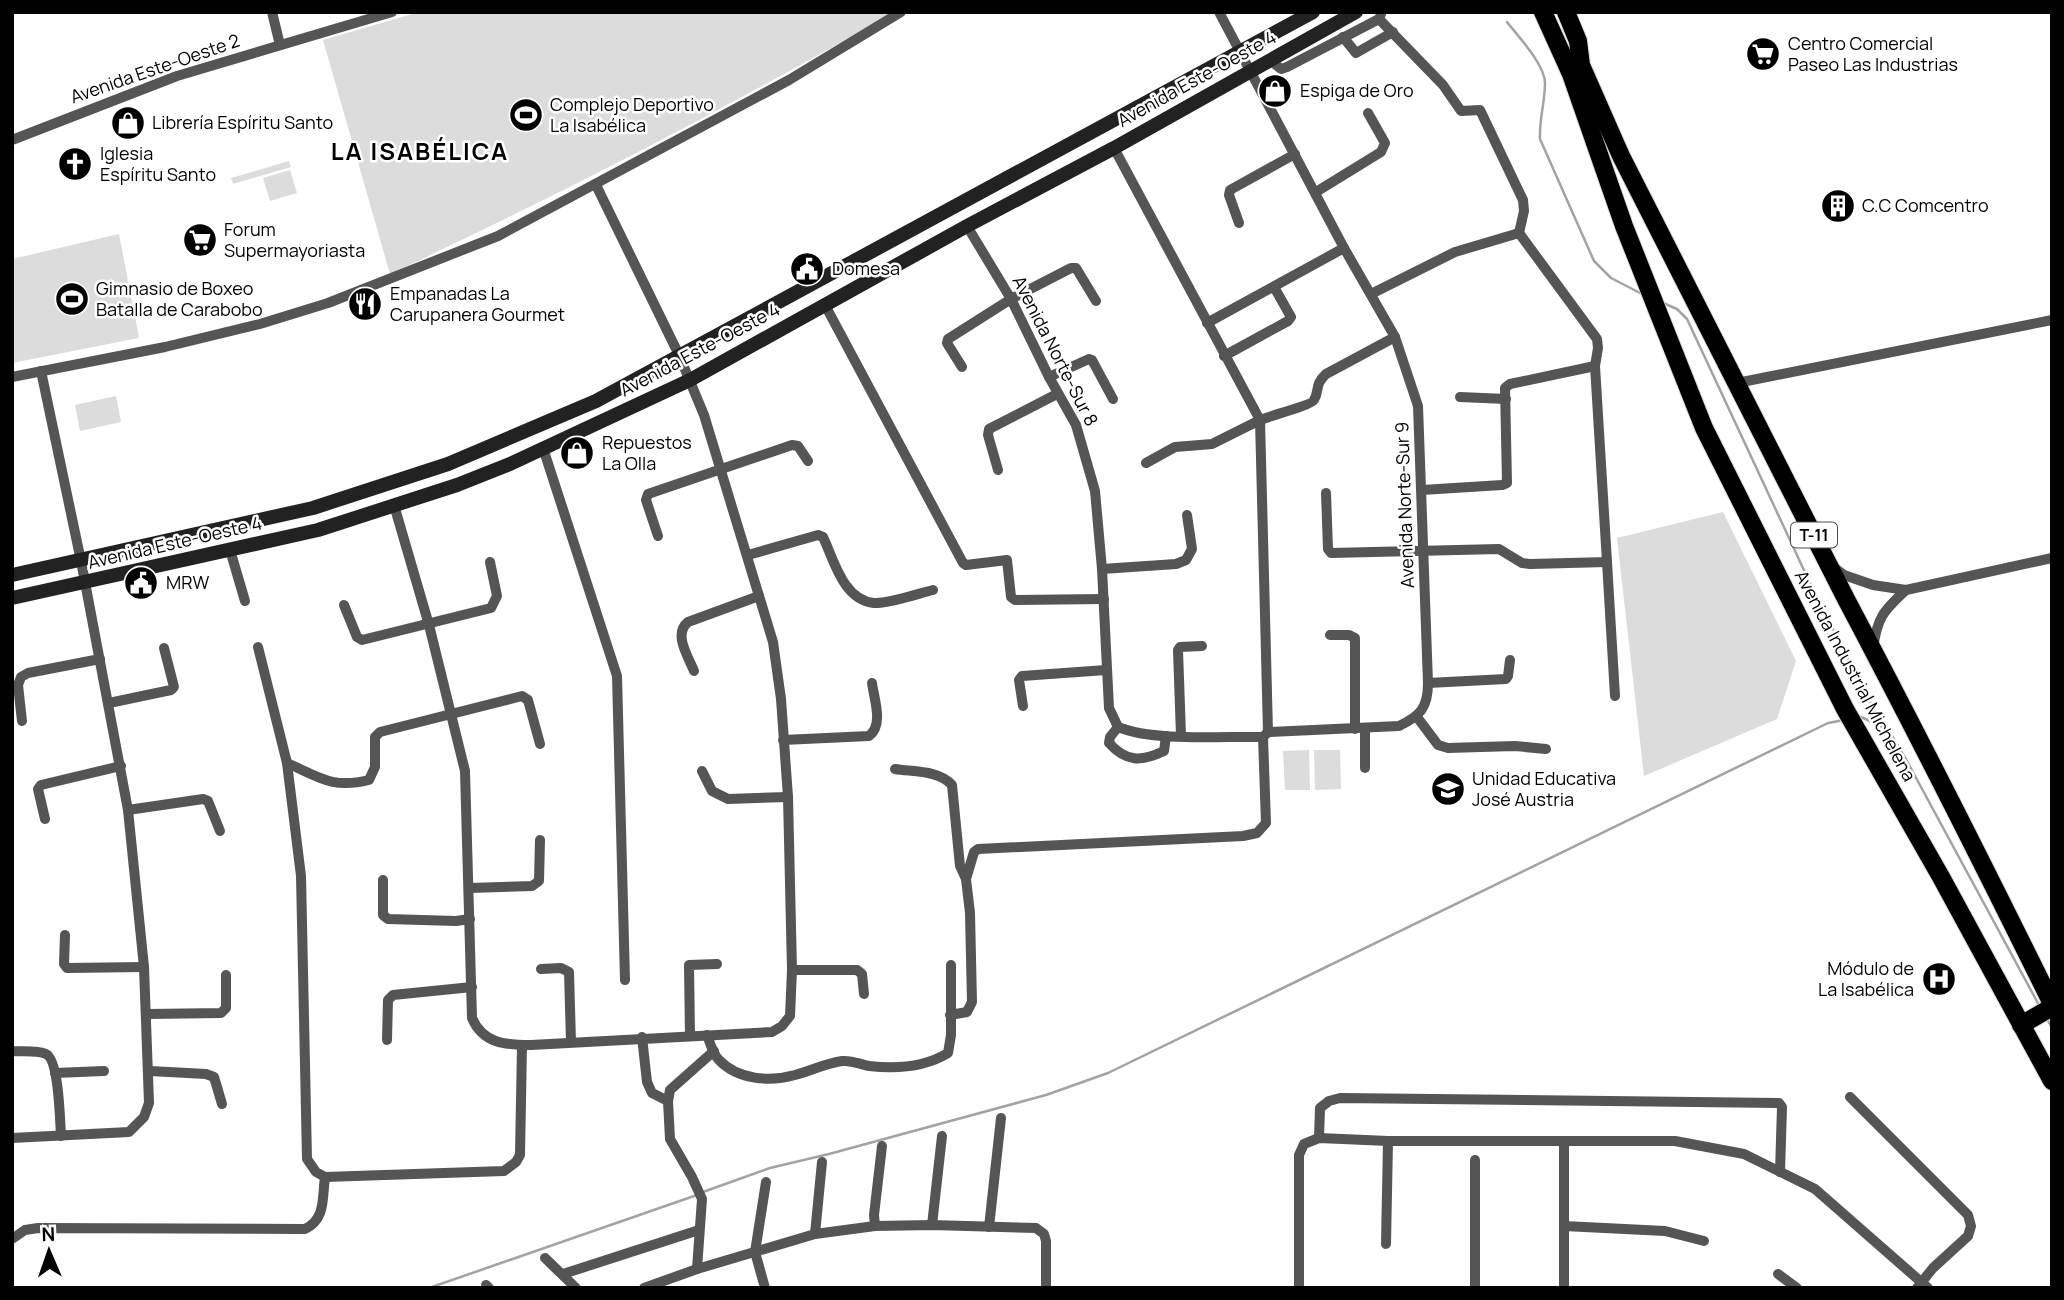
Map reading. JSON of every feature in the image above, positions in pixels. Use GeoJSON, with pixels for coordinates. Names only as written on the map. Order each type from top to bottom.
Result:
{"type":"FeatureCollection","features":[{"type":"Feature","properties":{"kind":"main road"},"geometry":{"type":"LineString","coordinates":[[12,575],[313,508],[448,464],[596,401],[1313,12]]}},
{"type":"Feature","properties":{"kind":"main road","name":"Avenida Este-Oeste 4"},"geometry":{"type":"LineString","coordinates":[[12,598],[318,530],[457,485],[544,448],[690,380],[1356,12]]}},
{"type":"Feature","properties":{"kind":"main road","name":"Avenida Industrial Michelena"},"geometry":{"type":"LineString","coordinates":[[1530,12],[1555,54],[1574,65],[1873,650],[2050,1007]]}},
{"type":"Feature","properties":{"kind":"main road","name":"T-11"},"geometry":{"type":"LineString","coordinates":[[1543,12],[1574,65]]}},
{"type":"Feature","properties":{"kind":"main road","name":"T-11"},"geometry":{"type":"LineString","coordinates":[[1553,12],[1574,65]]}},
{"type":"Feature","properties":{"kind":"main road","name":"Avenida Industrial Michelena"},"geometry":{"type":"LineString","coordinates":[[1566,12],[1578,41],[1574,65],[1642,273],[1704,428],[1849,716],[2025,1023],[2052,1081]]}},
{"type":"Feature","properties":{"kind":"main road","name":"T-11"},"geometry":{"type":"LineString","coordinates":[[2025,1023],[2050,1007]]}},
{"type":"Feature","properties":{"kind":"street"},"geometry":{"type":"LineString","coordinates":[[272,12],[280,45]]}},
{"type":"Feature","properties":{"kind":"street","name":"Avenida Este-Oeste 2"},"geometry":{"type":"LineString","coordinates":[[12,140],[177,76],[392,12]]}},
{"type":"Feature","properties":{"kind":"street"},"geometry":{"type":"LineString","coordinates":[[12,377],[165,347],[260,324],[328,303],[498,236],[789,80],[901,12]]}},
{"type":"Feature","properties":{"kind":"street","name":"Avenida Norte-Sur 9"},"geometry":{"type":"LineString","coordinates":[[1219,12],[1344,248],[1395,337],[1418,406],[1428,697],[1417,717]]}},
{"type":"Feature","properties":{"kind":"street"},"geometry":{"type":"LineString","coordinates":[[1270,60],[1281,69],[1287,67],[1381,15],[1393,32],[1443,85],[1461,111],[1480,110],[1523,200],[1524,211],[1519,233],[1597,339],[1595,366],[1615,696]]}},
{"type":"Feature","properties":{"kind":"street"},"geometry":{"type":"LineString","coordinates":[[1343,37],[1356,53],[1393,32]]}},
{"type":"Feature","properties":{"kind":"street"},"geometry":{"type":"LineString","coordinates":[[1316,192],[1381,152],[1385,143],[1368,113]]}},
{"type":"Feature","properties":{"kind":"street"},"geometry":{"type":"LineString","coordinates":[[965,879],[970,861],[978,849],[1243,836],[1256,833],[1266,823],[1260,421],[1114,148]]}},
{"type":"Feature","properties":{"kind":"street"},"geometry":{"type":"LineString","coordinates":[[1239,223],[1229,195],[1230,190],[1296,154]]}},
{"type":"Feature","properties":{"kind":"street"},"geometry":{"type":"LineString","coordinates":[[394,505],[429,625],[465,771],[472,1018],[477,1029],[492,1040],[522,1045],[772,1032],[782,1026],[790,1016],[792,970],[788,797],[774,642],[704,415],[679,355],[596,185]]}},
{"type":"Feature","properties":{"kind":"street","name":"Avenida Norte-Sur 8"},"geometry":{"type":"LineString","coordinates":[[967,226],[1011,299],[1057,394],[1076,425],[1095,491],[1109,708],[1118,727]]}},
{"type":"Feature","properties":{"kind":"street"},"geometry":{"type":"LineString","coordinates":[[1371,294],[1455,252],[1519,233]]}},
{"type":"Feature","properties":{"kind":"street"},"geometry":{"type":"LineString","coordinates":[[1207,323],[1344,248]]}},
{"type":"Feature","properties":{"kind":"street"},"geometry":{"type":"LineString","coordinates":[[962,367],[947,343],[948,339],[1011,299],[1072,268],[1076,268],[1096,302]]}},
{"type":"Feature","properties":{"kind":"street"},"geometry":{"type":"LineString","coordinates":[[1224,356],[1291,317],[1274,287]]}},
{"type":"Feature","properties":{"kind":"street"},"geometry":{"type":"LineString","coordinates":[[825,305],[963,563],[966,565],[1007,560],[1011,597],[1014,600],[1104,599]]}},
{"type":"Feature","properties":{"kind":"street"},"geometry":{"type":"LineString","coordinates":[[1737,383],[2052,320]]}},
{"type":"Feature","properties":{"kind":"street"},"geometry":{"type":"LineString","coordinates":[[1146,463],[1175,447],[1212,443],[1287,409],[1312,403],[1320,380],[1326,374],[1395,337]]}},
{"type":"Feature","properties":{"kind":"street"},"geometry":{"type":"LineString","coordinates":[[1049,377],[1092,360],[1113,400]]}},
{"type":"Feature","properties":{"kind":"street"},"geometry":{"type":"LineString","coordinates":[[1422,490],[1507,483],[1505,388],[1510,384],[1595,366]]}},
{"type":"Feature","properties":{"kind":"street"},"geometry":{"type":"LineString","coordinates":[[12,1138],[129,1132],[144,1117],[149,1102],[145,967],[128,810],[81,561],[41,371]]}},
{"type":"Feature","properties":{"kind":"street"},"geometry":{"type":"LineString","coordinates":[[998,470],[988,435],[989,429],[1057,394]]}},
{"type":"Feature","properties":{"kind":"street"},"geometry":{"type":"LineString","coordinates":[[1460,397],[1506,399]]}},
{"type":"Feature","properties":{"kind":"street"},"geometry":{"type":"LineString","coordinates":[[658,536],[646,500],[648,494],[792,445],[798,446],[808,461]]}},
{"type":"Feature","properties":{"kind":"street"},"geometry":{"type":"LineString","coordinates":[[544,448],[617,676],[625,981]]}},
{"type":"Feature","properties":{"kind":"street"},"geometry":{"type":"LineString","coordinates":[[1326,493],[1328,550],[1331,553],[1499,549],[1522,563],[1530,564],[1608,562]]}},
{"type":"Feature","properties":{"kind":"street"},"geometry":{"type":"LineString","coordinates":[[1102,569],[1176,564],[1186,560],[1192,549],[1186,515]]}},
{"type":"Feature","properties":{"kind":"street"},"geometry":{"type":"LineString","coordinates":[[748,555],[817,535],[823,537],[846,586],[858,598],[875,603],[933,590]]}},
{"type":"Feature","properties":{"kind":"street"},"geometry":{"type":"LineString","coordinates":[[230,550],[245,601]]}},
{"type":"Feature","properties":{"kind":"street"},"geometry":{"type":"LineString","coordinates":[[1828,564],[1844,575],[1873,585],[1906,590],[2052,558]]}},
{"type":"Feature","properties":{"kind":"street"},"geometry":{"type":"LineString","coordinates":[[344,605],[358,637],[362,640],[491,608],[497,596],[490,562]]}},
{"type":"Feature","properties":{"kind":"street"},"geometry":{"type":"LineString","coordinates":[[1873,650],[1876,626],[1887,607],[1906,590]]}},
{"type":"Feature","properties":{"kind":"street"},"geometry":{"type":"LineString","coordinates":[[694,671],[680,634],[682,626],[758,596]]}},
{"type":"Feature","properties":{"kind":"street"},"geometry":{"type":"LineString","coordinates":[[1331,635],[1349,635],[1355,638],[1365,768]]}},
{"type":"Feature","properties":{"kind":"street"},"geometry":{"type":"LineString","coordinates":[[1181,736],[1178,650],[1180,647],[1202,646]]}},
{"type":"Feature","properties":{"kind":"street"},"geometry":{"type":"LineString","coordinates":[[109,703],[171,690],[174,687],[164,648]]}},
{"type":"Feature","properties":{"kind":"street"},"geometry":{"type":"LineString","coordinates":[[257,648],[287,763],[301,876],[307,1158],[316,1172],[324,1177],[504,1171],[520,1155],[522,1045]]}},
{"type":"Feature","properties":{"kind":"street"},"geometry":{"type":"LineString","coordinates":[[22,721],[18,685],[21,677],[28,673],[100,659]]}},
{"type":"Feature","properties":{"kind":"street"},"geometry":{"type":"LineString","coordinates":[[1428,683],[1506,680],[1510,660]]}},
{"type":"Feature","properties":{"kind":"street"},"geometry":{"type":"LineString","coordinates":[[1023,706],[1019,680],[1022,676],[1106,670]]}},
{"type":"Feature","properties":{"kind":"street"},"geometry":{"type":"LineString","coordinates":[[783,740],[869,736],[875,732],[878,724],[872,683]]}},
{"type":"Feature","properties":{"kind":"street"},"geometry":{"type":"LineString","coordinates":[[287,763],[332,783],[345,784],[369,779],[375,767],[375,737],[380,732],[522,696],[528,700],[540,744]]}},
{"type":"Feature","properties":{"kind":"street"},"geometry":{"type":"LineString","coordinates":[[1166,736],[1164,751],[1150,758],[1132,759],[1120,755],[1109,743],[1118,727],[1134,734],[1166,736],[1265,735],[1399,726],[1417,717],[1438,745],[1448,748],[1515,746],[1546,749]]}},
{"type":"Feature","properties":{"kind":"street"},"geometry":{"type":"LineString","coordinates":[[45,819],[38,789],[41,785],[121,766]]}},
{"type":"Feature","properties":{"kind":"street"},"geometry":{"type":"LineString","coordinates":[[895,769],[935,775],[946,779],[952,785],[960,866],[965,879],[970,913],[973,996],[967,1012],[950,1015]]}},
{"type":"Feature","properties":{"kind":"street"},"geometry":{"type":"LineString","coordinates":[[702,771],[712,791],[729,799],[788,797]]}},
{"type":"Feature","properties":{"kind":"street"},"geometry":{"type":"LineString","coordinates":[[128,810],[203,799],[208,801],[220,831]]}},
{"type":"Feature","properties":{"kind":"street"},"geometry":{"type":"LineString","coordinates":[[469,888],[532,886],[539,881],[540,840]]}},
{"type":"Feature","properties":{"kind":"street"},"geometry":{"type":"LineString","coordinates":[[383,880],[383,915],[388,919],[470,919]]}},
{"type":"Feature","properties":{"kind":"street"},"geometry":{"type":"LineString","coordinates":[[65,934],[64,964],[67,968],[145,967]]}},
{"type":"Feature","properties":{"kind":"street"},"geometry":{"type":"LineString","coordinates":[[690,1036],[689,965],[717,964]]}},
{"type":"Feature","properties":{"kind":"street"},"geometry":{"type":"LineString","coordinates":[[707,1035],[718,1059],[745,1076],[761,1079],[795,1075],[840,1061],[852,1060],[876,1067],[905,1066],[937,1059],[948,1053],[951,1035],[950,965]]}},
{"type":"Feature","properties":{"kind":"street"},"geometry":{"type":"LineString","coordinates":[[541,969],[561,968],[569,972],[572,1042]]}},
{"type":"Feature","properties":{"kind":"street"},"geometry":{"type":"LineString","coordinates":[[792,970],[857,970],[862,974],[864,994]]}},
{"type":"Feature","properties":{"kind":"street"},"geometry":{"type":"LineString","coordinates":[[148,1014],[221,1013],[226,1009],[226,975]]}},
{"type":"Feature","properties":{"kind":"street"},"geometry":{"type":"LineString","coordinates":[[387,1040],[388,1000],[393,995],[472,988]]}},
{"type":"Feature","properties":{"kind":"street"},"geometry":{"type":"LineString","coordinates":[[642,1037],[647,1082],[652,1093],[668,1101]]}},
{"type":"Feature","properties":{"kind":"street"},"geometry":{"type":"LineString","coordinates":[[12,1051],[45,1053],[51,1058],[61,1136]]}},
{"type":"Feature","properties":{"kind":"street"},"geometry":{"type":"LineString","coordinates":[[697,1269],[702,1199],[670,1139],[668,1101],[670,1090],[714,1051]]}},
{"type":"Feature","properties":{"kind":"street"},"geometry":{"type":"LineString","coordinates":[[55,1073],[104,1071]]}},
{"type":"Feature","properties":{"kind":"street"},"geometry":{"type":"LineString","coordinates":[[150,1071],[206,1073],[214,1077],[222,1104]]}},
{"type":"Feature","properties":{"kind":"street"},"geometry":{"type":"LineString","coordinates":[[1299,1288],[1299,1155],[1304,1144],[1320,1138],[1388,1141],[1675,1140],[1744,1154],[1815,1189],[1922,1286],[1933,1268],[1968,1236],[1971,1226],[1968,1215],[1850,1097]]}},
{"type":"Feature","properties":{"kind":"street"},"geometry":{"type":"LineString","coordinates":[[1320,1138],[1320,1108],[1329,1101],[1340,1098],[1779,1103],[1782,1107],[1780,1172]]}},
{"type":"Feature","properties":{"kind":"street"},"geometry":{"type":"LineString","coordinates":[[989,1227],[1001,1118]]}},
{"type":"Feature","properties":{"kind":"street"},"geometry":{"type":"LineString","coordinates":[[932,1225],[942,1136]]}},
{"type":"Feature","properties":{"kind":"street"},"geometry":{"type":"LineString","coordinates":[[1386,1244],[1388,1141]]}},
{"type":"Feature","properties":{"kind":"street"},"geometry":{"type":"LineString","coordinates":[[1564,1141],[1564,1288]]}},
{"type":"Feature","properties":{"kind":"street"},"geometry":{"type":"LineString","coordinates":[[875,1226],[882,1146]]}},
{"type":"Feature","properties":{"kind":"street"},"geometry":{"type":"LineString","coordinates":[[1475,1160],[1475,1288]]}},
{"type":"Feature","properties":{"kind":"street"},"geometry":{"type":"LineString","coordinates":[[816,1234],[822,1161]]}},
{"type":"Feature","properties":{"kind":"street"},"geometry":{"type":"LineString","coordinates":[[13,1236],[38,1228],[305,1230],[315,1225],[321,1216],[324,1177]]}},
{"type":"Feature","properties":{"kind":"street"},"geometry":{"type":"LineString","coordinates":[[765,1288],[755,1252],[766,1182]]}},
{"type":"Feature","properties":{"kind":"street"},"geometry":{"type":"LineString","coordinates":[[643,1288],[671,1284],[697,1269],[816,1234],[875,1226],[932,1225],[1036,1228],[1044,1234],[1046,1241],[1046,1288]]}},
{"type":"Feature","properties":{"kind":"street"},"geometry":{"type":"LineString","coordinates":[[1564,1226],[1665,1231],[1704,1241]]}},
{"type":"Feature","properties":{"kind":"street"},"geometry":{"type":"LineString","coordinates":[[563,1273],[698,1230]]}},
{"type":"Feature","properties":{"kind":"street"},"geometry":{"type":"LineString","coordinates":[[545,1258],[576,1288]]}},
{"type":"Feature","properties":{"kind":"street"},"geometry":{"type":"LineString","coordinates":[[1778,1273],[1797,1288]]}},
{"type":"Feature","properties":{"kind":"shaded area","name":"Complejo Deportivo La Isabélica"},"geometry":{"type":"Polygon","coordinates":[[[419,12],[895,12],[645,148],[390,274],[323,40],[419,12]]]}},
{"type":"Feature","properties":{"kind":"shaded area"},"geometry":{"type":"Polygon","coordinates":[[[289,161],[291,167],[233,184],[231,178],[289,161]]]}},
{"type":"Feature","properties":{"kind":"shaded area"},"geometry":{"type":"Polygon","coordinates":[[[290,170],[297,193],[270,201],[263,178],[290,170]]]}},
{"type":"Feature","properties":{"kind":"shaded area","name":"Gimnasio de Boxeo Batalla de Carabobo"},"geometry":{"type":"Polygon","coordinates":[[[119,234],[139,338],[12,363],[12,259],[119,234]]]}},
{"type":"Feature","properties":{"kind":"shaded area"},"geometry":{"type":"Polygon","coordinates":[[[116,396],[121,422],[80,431],[75,405],[116,396]]]}},
{"type":"Feature","properties":{"kind":"shaded area"},"geometry":{"type":"Polygon","coordinates":[[[1723,512],[1796,661],[1777,719],[1644,776],[1617,538],[1723,512]]]}},
{"type":"Feature","properties":{"kind":"shaded area"},"geometry":{"type":"Polygon","coordinates":[[[1309,750],[1310,790],[1285,790],[1283,751],[1309,750]]]}},
{"type":"Feature","properties":{"kind":"shaded area"},"geometry":{"type":"Polygon","coordinates":[[[1314,750],[1340,750],[1341,789],[1315,790],[1314,750]]]}},
{"type":"Feature","properties":{"kind":"waterway"},"geometry":{"type":"LineString","coordinates":[[1507,22],[1530,51],[1544,76],[1540,139],[1594,261],[1611,278],[1642,294]]}},
{"type":"Feature","properties":{"kind":"waterway"},"geometry":{"type":"LineString","coordinates":[[1661,302],[1677,309],[1687,319],[1816,596],[1883,727],[1891,734],[1908,763],[2040,1007]]}},
{"type":"Feature","properties":{"kind":"waterway"},"geometry":{"type":"LineString","coordinates":[[1857,717],[1883,727]]}},
{"type":"Feature","properties":{"kind":"waterway"},"geometry":{"type":"LineString","coordinates":[[703,1192],[770,1168],[1046,1095],[1108,1073],[1828,723],[1844,720]]}},
{"type":"Feature","properties":{"kind":"waterway"},"geometry":{"type":"LineString","coordinates":[[2047,1019],[2052,1028]]}},
{"type":"Feature","properties":{"kind":"waterway"},"geometry":{"type":"LineString","coordinates":[[429,1288],[697,1195]]}},
{"type":"Feature","properties":{"kind":"place","name":"Centro Comercial Paseo Las Industrias"},"geometry":{"type":"Point","coordinates":[1763,54]}},
{"type":"Feature","properties":{"kind":"place","name":"Espiga de Oro"},"geometry":{"type":"Point","coordinates":[1275,91]}},
{"type":"Feature","properties":{"kind":"place","name":"Complejo Deportivo La Isabélica"},"geometry":{"type":"Point","coordinates":[526,115]}},
{"type":"Feature","properties":{"kind":"place","name":"Librería Espíritu Santo"},"geometry":{"type":"Point","coordinates":[128,123]}},
{"type":"Feature","properties":{"kind":"place","name":"Iglesia Espíritu Santo"},"geometry":{"type":"Point","coordinates":[75,164]}},
{"type":"Feature","properties":{"kind":"place","name":"C.C Comcentro"},"geometry":{"type":"Point","coordinates":[1838,206]}},
{"type":"Feature","properties":{"kind":"place","name":"Forum Supermayoriasta"},"geometry":{"type":"Point","coordinates":[200,240]}},
{"type":"Feature","properties":{"kind":"place","name":"Domesa"},"geometry":{"type":"Point","coordinates":[807,269]}},
{"type":"Feature","properties":{"kind":"place","name":"Gimnasio de Boxeo Batalla de Carabobo"},"geometry":{"type":"Point","coordinates":[72,299]}},
{"type":"Feature","properties":{"kind":"place","name":"Empanadas La Carupanera Gourmet"},"geometry":{"type":"Point","coordinates":[365,304]}},
{"type":"Feature","properties":{"kind":"place","name":"Repuestos La Olla"},"geometry":{"type":"Point","coordinates":[577,453]}},
{"type":"Feature","properties":{"kind":"place","name":"MRW"},"geometry":{"type":"Point","coordinates":[141,583]}},
{"type":"Feature","properties":{"kind":"place","name":"Unidad Educativa José Austria"},"geometry":{"type":"Point","coordinates":[1448,789]}},
{"type":"Feature","properties":{"kind":"place","name":"Módulo de La Isabélica"},"geometry":{"type":"Point","coordinates":[1939,979]}},
{"type":"Feature","properties":{"kind":"district","name":"LA ISABÉLICA"},"geometry":{"type":"Point","coordinates":[420,152]}}]}
